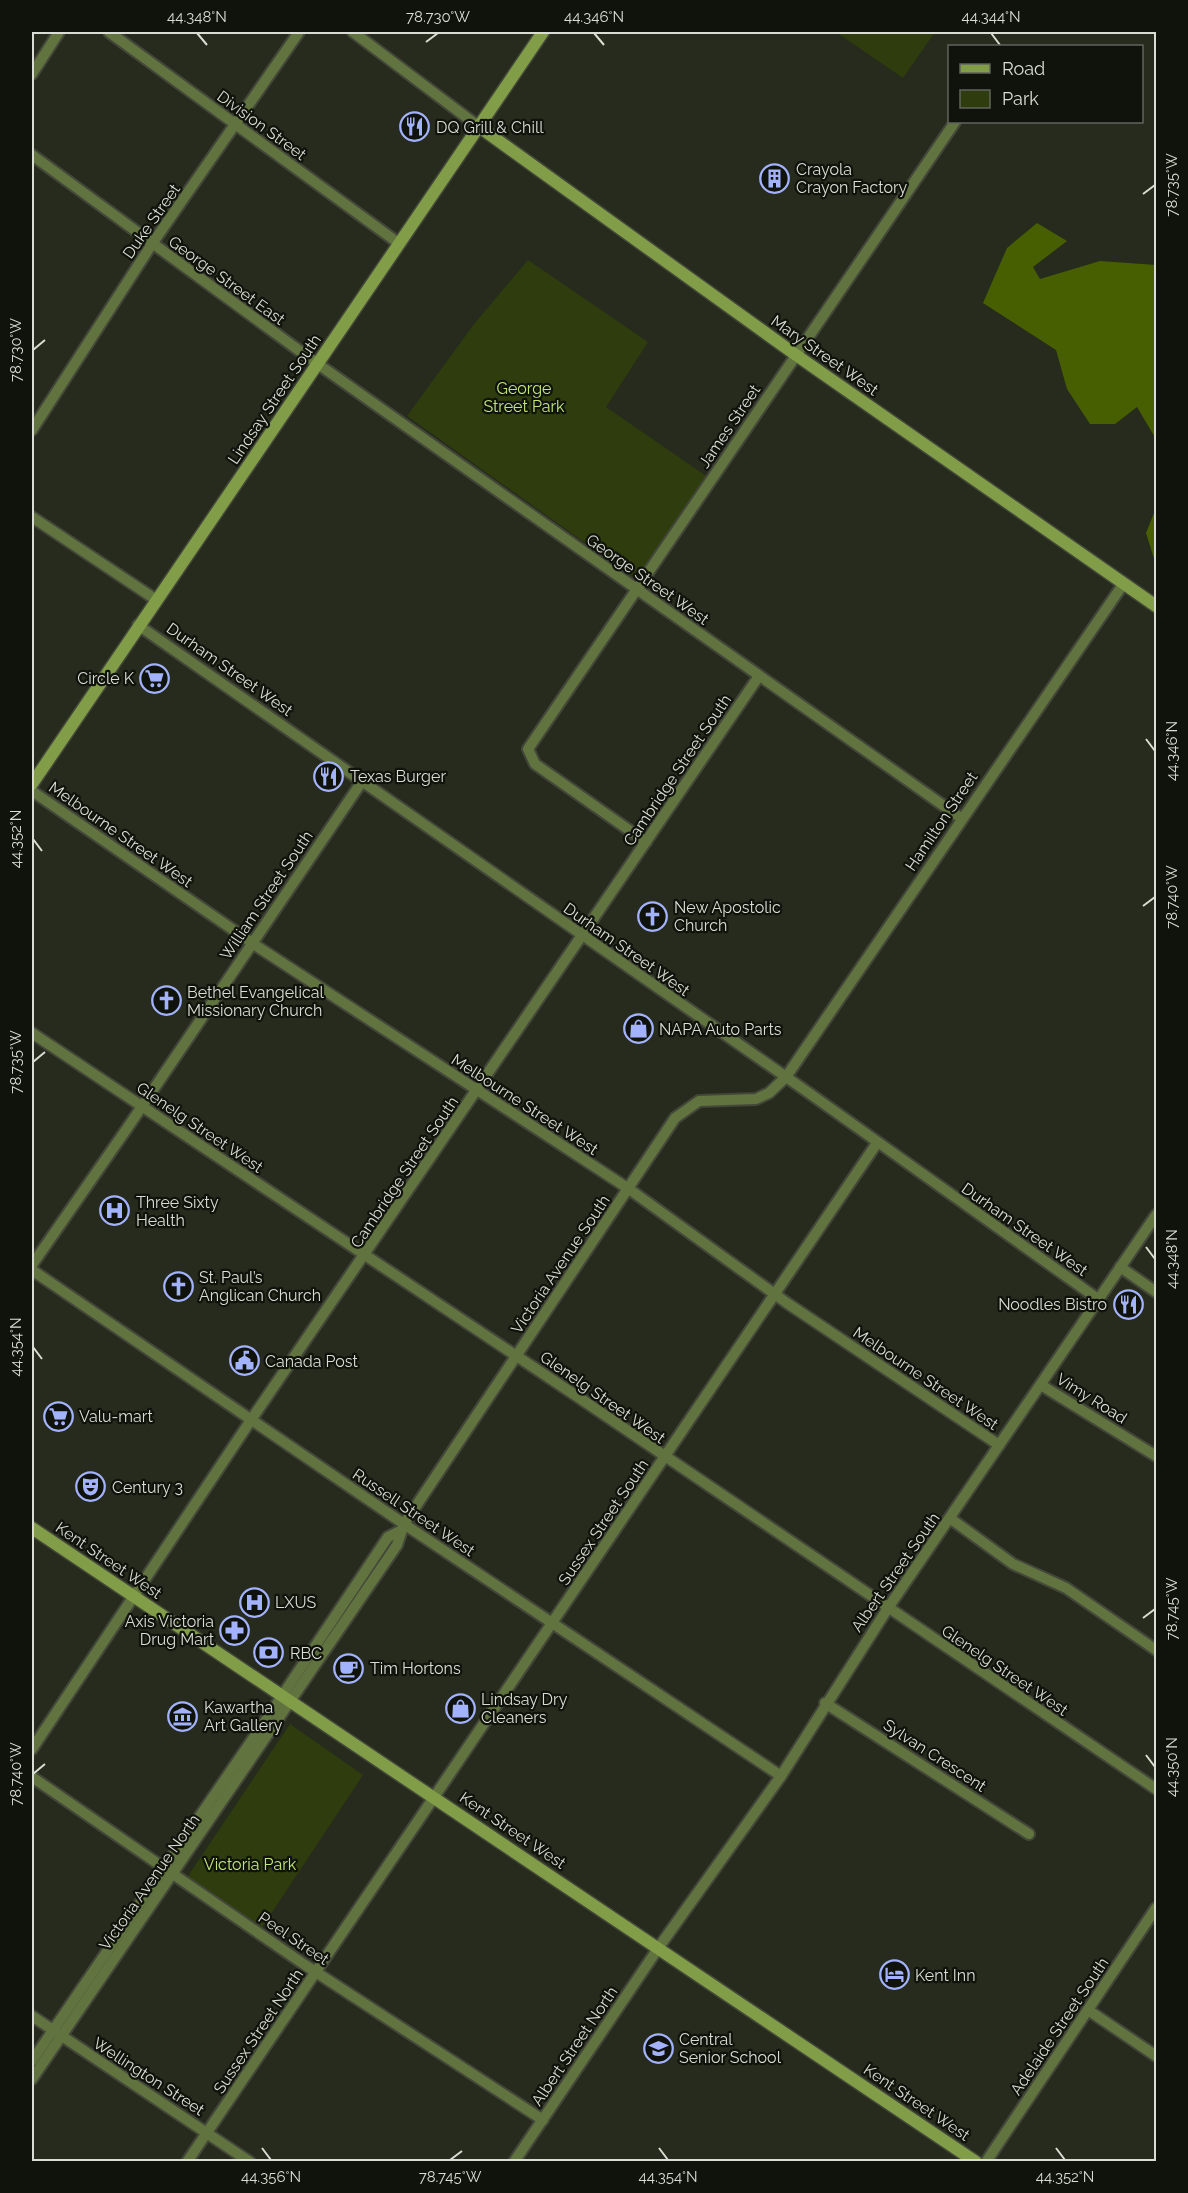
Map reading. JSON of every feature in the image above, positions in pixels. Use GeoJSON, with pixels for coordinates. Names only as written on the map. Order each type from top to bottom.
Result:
{"type":"FeatureCollection","features":[{"type":"Feature","properties":{"kind":"main road","name":"Lindsay Street South"},"geometry":{"type":"LineString","coordinates":[[32,784],[155,599],[318,364],[397,242],[543,32]]}},
{"type":"Feature","properties":{"kind":"main road","name":"Mary Street West"},"geometry":{"type":"LineString","coordinates":[[478,126],[796,355],[1156,606]]}},
{"type":"Feature","properties":{"kind":"main road","name":"Kent Street West"},"geometry":{"type":"LineString","coordinates":[[32,1528],[976,2162]]}},
{"type":"Feature","properties":{"kind":"street"},"geometry":{"type":"LineString","coordinates":[[32,74],[59,32]]}},
{"type":"Feature","properties":{"kind":"street","name":"Division Street"},"geometry":{"type":"LineString","coordinates":[[109,32],[397,242]]}},
{"type":"Feature","properties":{"kind":"street","name":"Duke Street"},"geometry":{"type":"LineString","coordinates":[[32,430],[152,244],[299,32]]}},
{"type":"Feature","properties":{"kind":"street"},"geometry":{"type":"LineString","coordinates":[[353,32],[478,126]]}},
{"type":"Feature","properties":{"kind":"street","name":"James Street"},"geometry":{"type":"LineString","coordinates":[[646,842],[535,764],[528,749],[954,123]]}},
{"type":"Feature","properties":{"kind":"street","name":"George Street East"},"geometry":{"type":"LineString","coordinates":[[32,155],[318,364]]}},
{"type":"Feature","properties":{"kind":"street","name":"George Street West"},"geometry":{"type":"LineString","coordinates":[[318,364],[961,818]]}},
{"type":"Feature","properties":{"kind":"street"},"geometry":{"type":"LineString","coordinates":[[32,517],[155,599]]}},
{"type":"Feature","properties":{"kind":"street","name":"Hamilton Street"},"geometry":{"type":"LineString","coordinates":[[786,1077],[961,818],[1124,584]]}},
{"type":"Feature","properties":{"kind":"street","name":"Durham Street West"},"geometry":{"type":"LineString","coordinates":[[138,625],[363,780],[1098,1299]]}},
{"type":"Feature","properties":{"kind":"street","name":"Cambridge Street South"},"geometry":{"type":"LineString","coordinates":[[32,1749],[251,1420],[759,676]]}},
{"type":"Feature","properties":{"kind":"street","name":"William Street South"},"geometry":{"type":"LineString","coordinates":[[32,1265],[363,780]]}},
{"type":"Feature","properties":{"kind":"street","name":"Melbourne Street West"},"geometry":{"type":"LineString","coordinates":[[32,791],[251,942],[628,1189],[775,1294],[999,1445]]}},
{"type":"Feature","properties":{"kind":"street","name":"Glenelg Street West"},"geometry":{"type":"LineString","coordinates":[[32,1033],[343,1242],[366,1254],[664,1458],[1156,1789]]}},
{"type":"Feature","properties":{"kind":"street","name":"Victoria Avenue South"},"geometry":{"type":"LineString","coordinates":[[287,1698],[397,1545],[402,1527],[675,1118],[691,1105],[708,1099],[756,1100],[769,1093],[786,1077]]}},
{"type":"Feature","properties":{"kind":"street","name":"Sussex Street South"},"geometry":{"type":"LineString","coordinates":[[433,1797],[877,1143]]}},
{"type":"Feature","properties":{"kind":"street","name":"Albert Street South"},"geometry":{"type":"LineString","coordinates":[[659,1947],[781,1776],[825,1703],[888,1608],[951,1519],[1156,1215]]}},
{"type":"Feature","properties":{"kind":"street"},"geometry":{"type":"LineString","coordinates":[[1120,1267],[1156,1292]]}},
{"type":"Feature","properties":{"kind":"street","name":"Russell Street West"},"geometry":{"type":"LineString","coordinates":[[32,1270],[402,1527],[552,1622],[781,1776]]}},
{"type":"Feature","properties":{"kind":"street","name":"Vimy Road"},"geometry":{"type":"LineString","coordinates":[[1041,1385],[1156,1456]]}},
{"type":"Feature","properties":{"kind":"street"},"geometry":{"type":"LineString","coordinates":[[951,1519],[1013,1564],[1066,1588],[1156,1650]]}},
{"type":"Feature","properties":{"kind":"street","name":"Victoria Avenue North"},"geometry":{"type":"LineString","coordinates":[[32,2061],[56,2033],[287,1698]]}},
{"type":"Feature","properties":{"kind":"street","name":"Sylvan Crescent"},"geometry":{"type":"LineString","coordinates":[[825,1703],[1029,1834]]}},
{"type":"Feature","properties":{"kind":"street","name":"Peel Street"},"geometry":{"type":"LineString","coordinates":[[32,1777],[316,1971],[543,2120]]}},
{"type":"Feature","properties":{"kind":"street","name":"Sussex Street North"},"geometry":{"type":"LineString","coordinates":[[187,2162],[433,1797]]}},
{"type":"Feature","properties":{"kind":"street","name":"Adelaide Street South"},"geometry":{"type":"LineString","coordinates":[[986,2162],[1156,1908]]}},
{"type":"Feature","properties":{"kind":"street","name":"Albert Street North"},"geometry":{"type":"LineString","coordinates":[[514,2162],[659,1947]]}},
{"type":"Feature","properties":{"kind":"street"},"geometry":{"type":"LineString","coordinates":[[1088,2010],[1156,2056]]}},
{"type":"Feature","properties":{"kind":"street","name":"Wellington Street"},"geometry":{"type":"LineString","coordinates":[[32,2016],[250,2162]]}},
{"type":"Feature","properties":{"kind":"street","name":"Victoria Avenue North"},"geometry":{"type":"LineString","coordinates":[[32,2079],[56,2033]]}},
{"type":"Feature","properties":{"kind":"green space"},"geometry":{"type":"Polygon","coordinates":[[[836,32],[935,32],[903,78],[836,32]]]}},
{"type":"Feature","properties":{"kind":"green space"},"geometry":{"type":"Polygon","coordinates":[[[1037,223],[1067,241],[1033,267],[1040,279],[1100,261],[1156,265],[1156,439],[1137,407],[1115,424],[1090,424],[1067,389],[1056,350],[983,303],[1007,248],[1037,223]]]}},
{"type":"Feature","properties":{"kind":"green space","name":"George Street Park"},"geometry":{"type":"Polygon","coordinates":[[[528,260],[648,342],[606,407],[712,480],[640,582],[407,416],[474,324],[528,260]]]}},
{"type":"Feature","properties":{"kind":"green space"},"geometry":{"type":"Polygon","coordinates":[[[1156,508],[1156,565],[1146,533],[1156,508]]]}},
{"type":"Feature","properties":{"kind":"green space","name":"Victoria Park"},"geometry":{"type":"Polygon","coordinates":[[[290,1724],[363,1775],[261,1929],[186,1879],[290,1724]]]}},
{"type":"Feature","properties":{"kind":"place","name":"DQ Grill & Chill"},"geometry":{"type":"Point","coordinates":[415,127]}},
{"type":"Feature","properties":{"kind":"place","name":"Crayola Crayon Factory"},"geometry":{"type":"Point","coordinates":[775,178]}},
{"type":"Feature","properties":{"kind":"place","name":"Circle K"},"geometry":{"type":"Point","coordinates":[155,678]}},
{"type":"Feature","properties":{"kind":"place","name":"Texas Burger"},"geometry":{"type":"Point","coordinates":[329,776]}},
{"type":"Feature","properties":{"kind":"place","name":"New Apostolic Church"},"geometry":{"type":"Point","coordinates":[653,916]}},
{"type":"Feature","properties":{"kind":"place","name":"Bethel Evangelical Missionary Church"},"geometry":{"type":"Point","coordinates":[166,1001]}},
{"type":"Feature","properties":{"kind":"place","name":"NAPA Auto Parts"},"geometry":{"type":"Point","coordinates":[638,1029]}},
{"type":"Feature","properties":{"kind":"place","name":"Three Sixty Health"},"geometry":{"type":"Point","coordinates":[115,1211]}},
{"type":"Feature","properties":{"kind":"place","name":"St. Paul’s Anglican Church"},"geometry":{"type":"Point","coordinates":[178,1286]}},
{"type":"Feature","properties":{"kind":"place","name":"Noodles Bistro"},"geometry":{"type":"Point","coordinates":[1128,1304]}},
{"type":"Feature","properties":{"kind":"place","name":"Canada Post"},"geometry":{"type":"Point","coordinates":[244,1361]}},
{"type":"Feature","properties":{"kind":"place","name":"Valu-mart"},"geometry":{"type":"Point","coordinates":[58,1416]}},
{"type":"Feature","properties":{"kind":"place","name":"Century 3"},"geometry":{"type":"Point","coordinates":[91,1487]}},
{"type":"Feature","properties":{"kind":"place","name":"LXUS"},"geometry":{"type":"Point","coordinates":[254,1602]}},
{"type":"Feature","properties":{"kind":"place","name":"Axis Victoria Drug Mart"},"geometry":{"type":"Point","coordinates":[235,1630]}},
{"type":"Feature","properties":{"kind":"place","name":"RBC"},"geometry":{"type":"Point","coordinates":[269,1653]}},
{"type":"Feature","properties":{"kind":"place","name":"Tim Hortons"},"geometry":{"type":"Point","coordinates":[349,1668]}},
{"type":"Feature","properties":{"kind":"place","name":"Lindsay Dry Cleaners"},"geometry":{"type":"Point","coordinates":[460,1708]}},
{"type":"Feature","properties":{"kind":"place","name":"Kawartha Art Gallery"},"geometry":{"type":"Point","coordinates":[183,1716]}},
{"type":"Feature","properties":{"kind":"place","name":"Kent Inn"},"geometry":{"type":"Point","coordinates":[894,1975]}},
{"type":"Feature","properties":{"kind":"place","name":"Central Senior School"},"geometry":{"type":"Point","coordinates":[658,2048]}}]}
